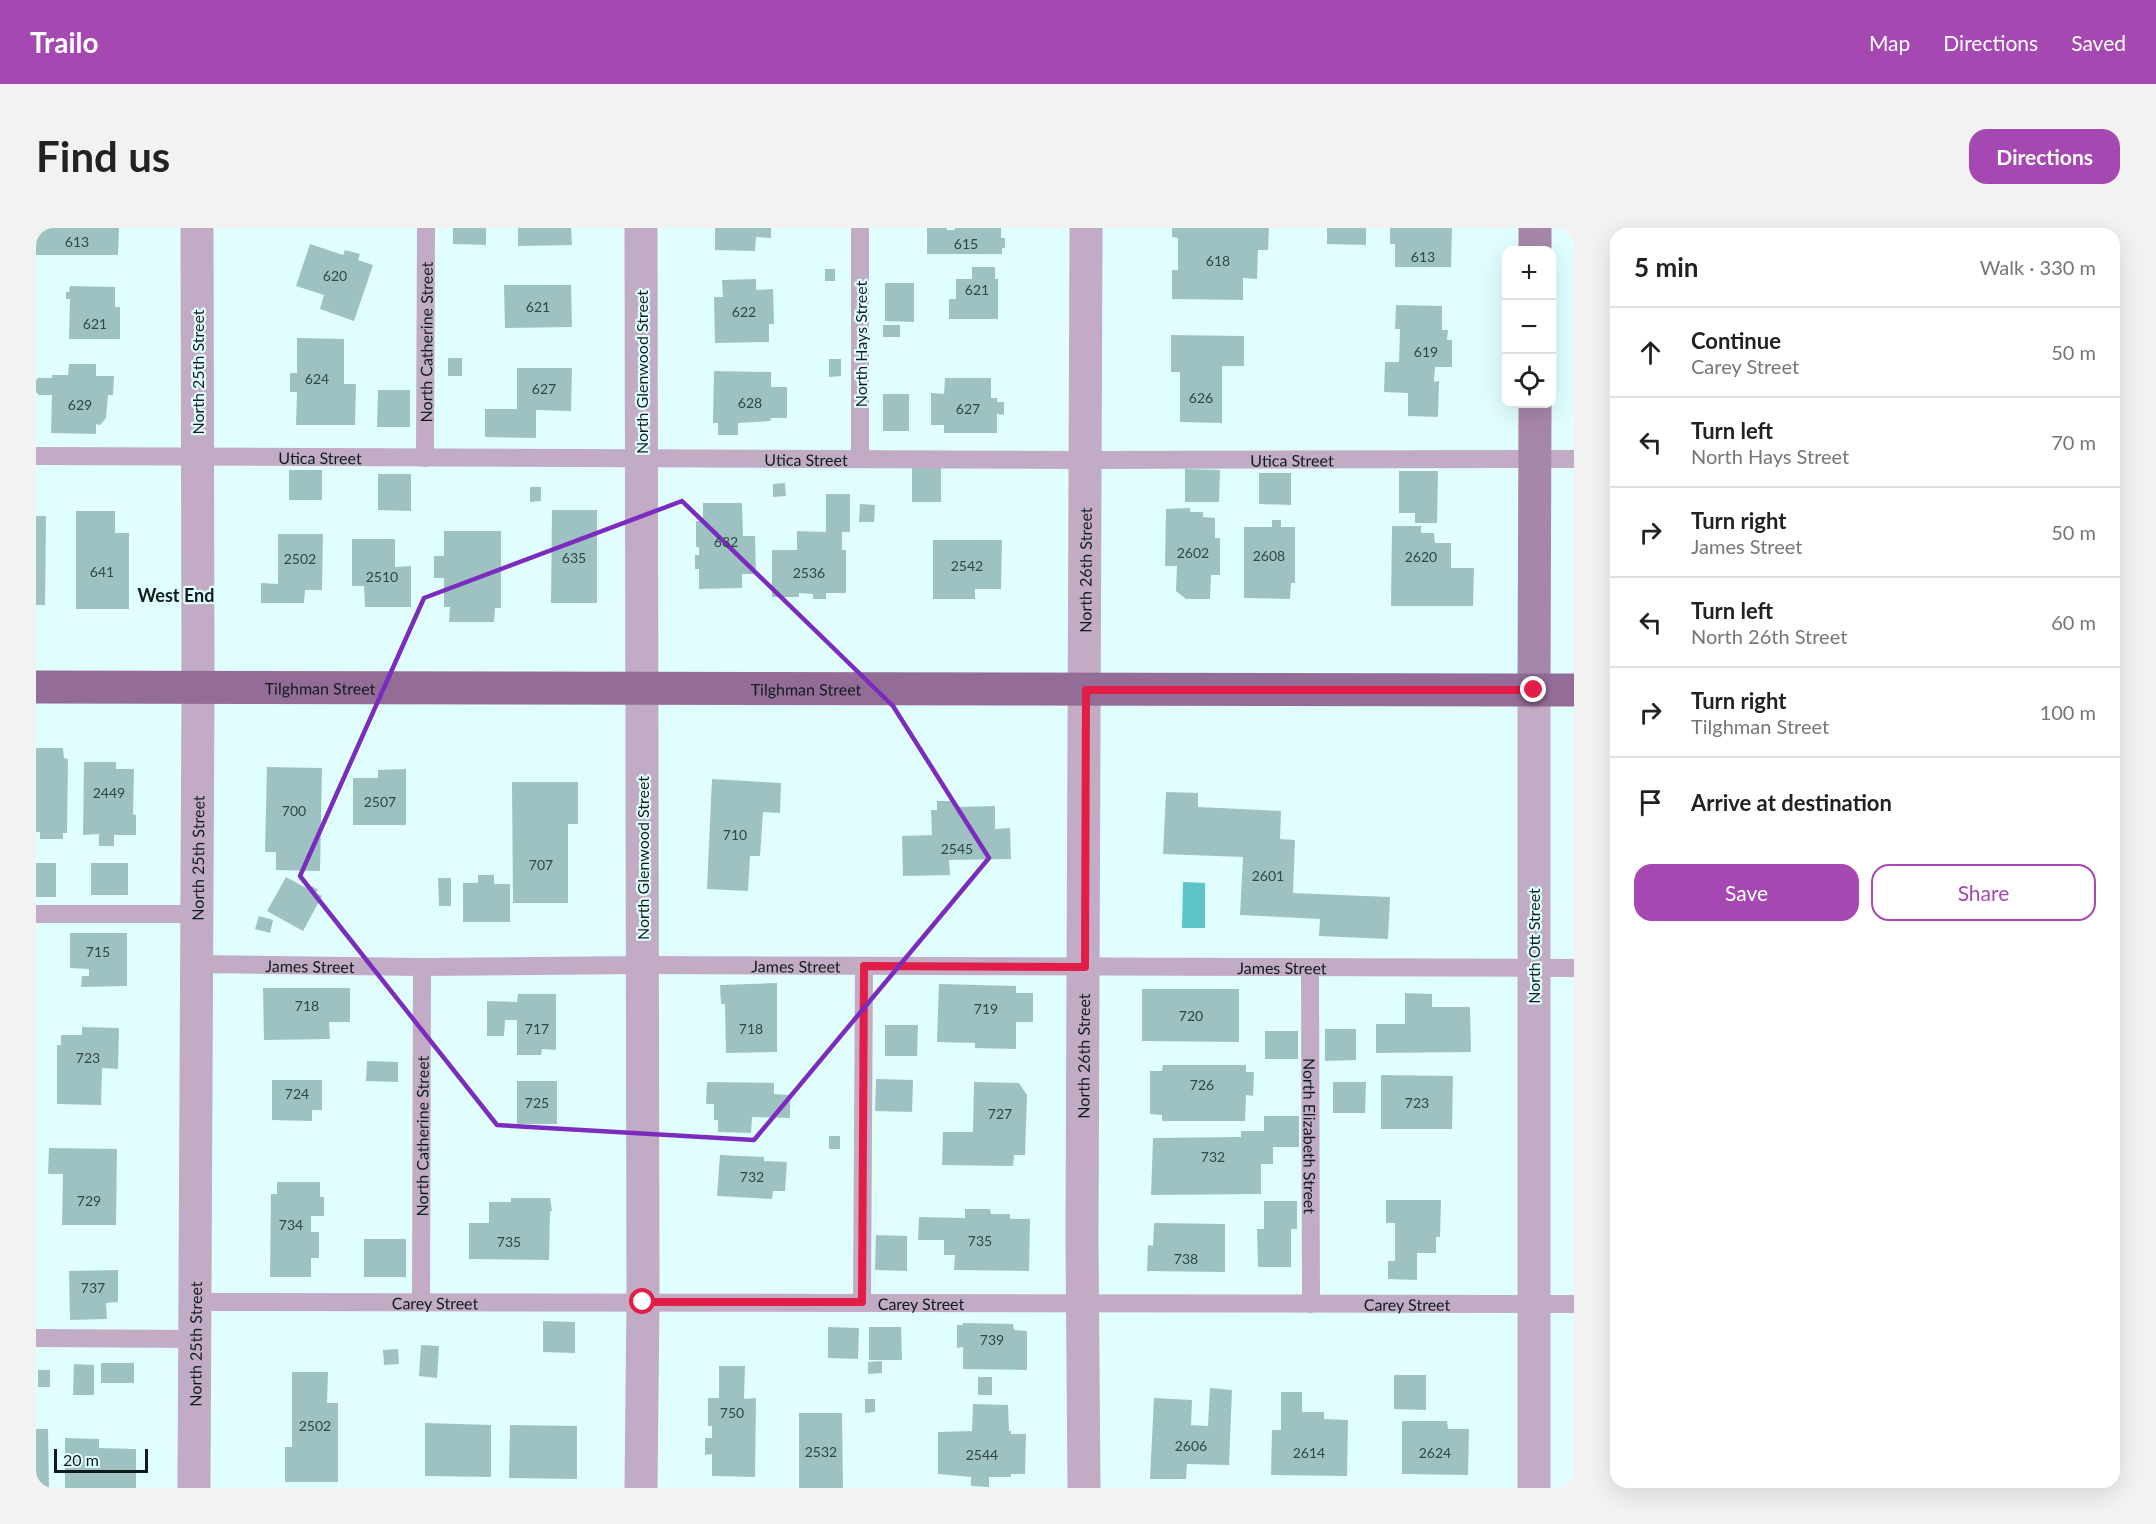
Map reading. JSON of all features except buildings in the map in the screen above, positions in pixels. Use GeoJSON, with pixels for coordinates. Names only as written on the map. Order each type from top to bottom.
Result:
{"type":"FeatureCollection","features":[{"type":"Feature","properties":{"kind":"main road","name":"Tilghman Street"},"geometry":{"type":"LineString","coordinates":[[36,687],[1574,690]]}},
{"type":"Feature","properties":{"kind":"street","name":"North 25th Street"},"geometry":{"type":"LineString","coordinates":[[194,1488],[198,964],[197,228]]}},
{"type":"Feature","properties":{"kind":"street","name":"North Glenwood Street"},"geometry":{"type":"LineString","coordinates":[[641,228],[643,1302],[641,1488]]}},
{"type":"Feature","properties":{"kind":"street","name":"North 26th Street"},"geometry":{"type":"LineString","coordinates":[[1084,1488],[1086,228]]}},
{"type":"Feature","properties":{"kind":"street"},"geometry":{"type":"LineString","coordinates":[[1535,228],[1535,246]]}},
{"type":"Feature","properties":{"kind":"street","name":"North Ott Street"},"geometry":{"type":"LineString","coordinates":[[1534,1488],[1535,408]]}},
{"type":"Feature","properties":{"kind":"lane","name":"North Catherine Street"},"geometry":{"type":"LineString","coordinates":[[424,458],[426,228]]}},
{"type":"Feature","properties":{"kind":"lane","name":"North Hays Street"},"geometry":{"type":"LineString","coordinates":[[860,228],[860,459]]}},
{"type":"Feature","properties":{"kind":"lane","name":"Utica Street"},"geometry":{"type":"LineString","coordinates":[[36,456],[1085,460],[1574,459]]}},
{"type":"Feature","properties":{"kind":"lane"},"geometry":{"type":"LineString","coordinates":[[36,914],[197,914]]}},
{"type":"Feature","properties":{"kind":"lane","name":"James Street"},"geometry":{"type":"LineString","coordinates":[[198,964],[422,967],[641,965],[1574,969]]}},
{"type":"Feature","properties":{"kind":"lane"},"geometry":{"type":"LineString","coordinates":[[862,1302],[864,966]]}},
{"type":"Feature","properties":{"kind":"lane","name":"North Catherine Street"},"geometry":{"type":"LineString","coordinates":[[421,1302],[422,967]]}},
{"type":"Feature","properties":{"kind":"lane","name":"North Elizabeth Street"},"geometry":{"type":"LineString","coordinates":[[1310,968],[1311,1304]]}},
{"type":"Feature","properties":{"kind":"lane","name":"Carey Street"},"geometry":{"type":"LineString","coordinates":[[195,1302],[1574,1304]]}},
{"type":"Feature","properties":{"kind":"lane"},"geometry":{"type":"LineString","coordinates":[[36,1338],[195,1339]]}},
{"type":"Feature","properties":{"kind":"highlighted area"},"geometry":{"type":"Polygon","coordinates":[[[682,501],[893,706],[989,858],[754,1140],[497,1125],[300,876],[424,598],[682,501]]]}},
{"type":"Feature","properties":{"kind":"water"},"geometry":{"type":"Polygon","coordinates":[[[1183,882],[1205,883],[1205,928],[1182,928],[1183,882]]]}},
{"type":"Feature","properties":{"kind":"district","name":"West End"},"geometry":{"type":"Point","coordinates":[176,595]}},
{"type":"Feature","properties":{"kind":"route"},"geometry":{"type":"LineString","coordinates":[[643,1302],[862,1302],[864,966],[1085,967],[1086,690],[1534,690]]}}]}
